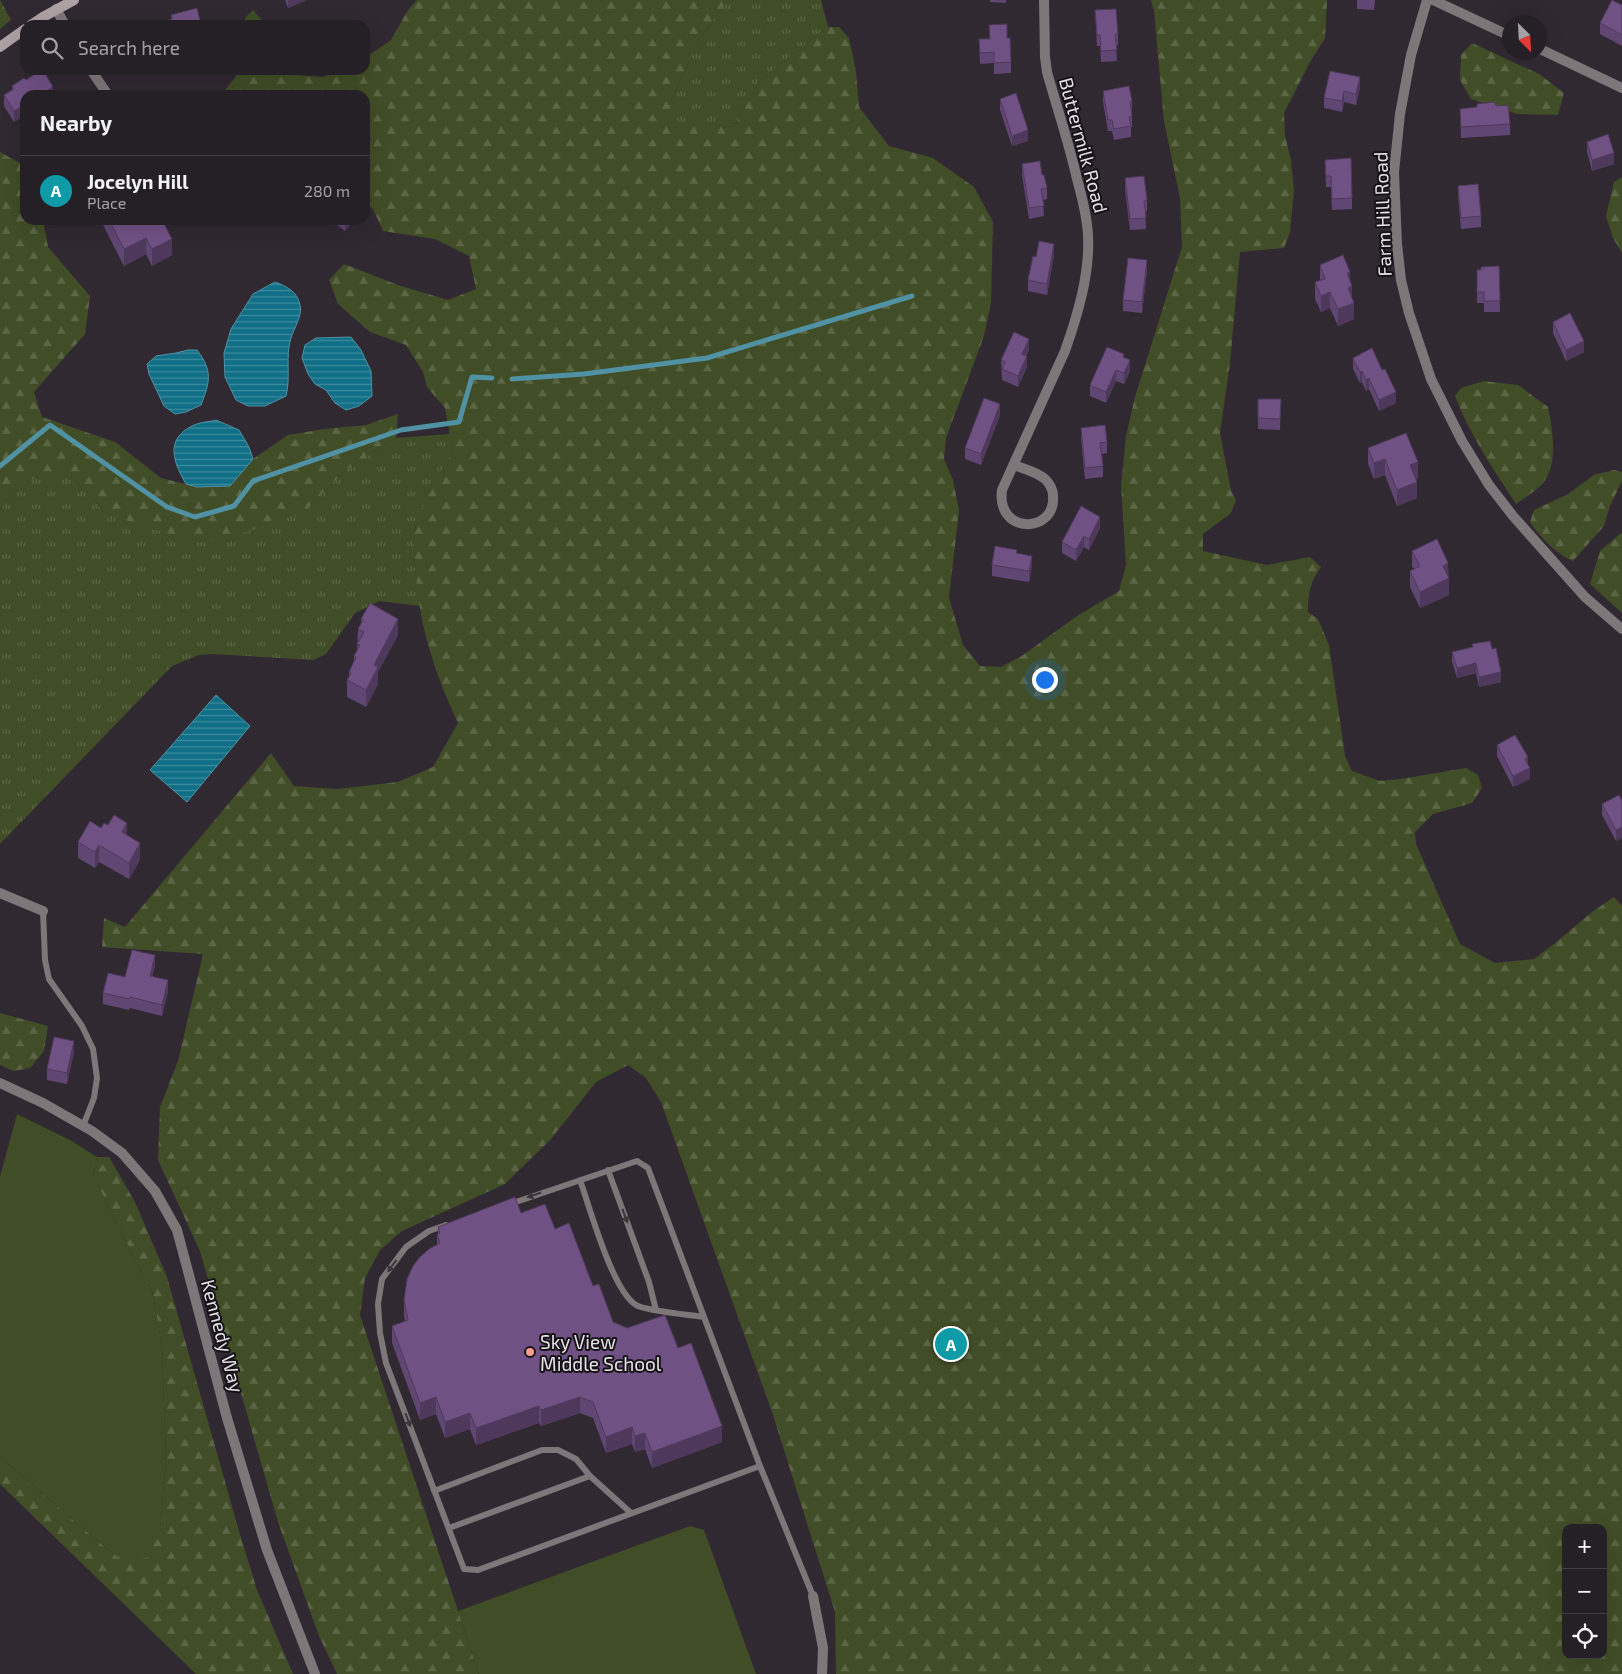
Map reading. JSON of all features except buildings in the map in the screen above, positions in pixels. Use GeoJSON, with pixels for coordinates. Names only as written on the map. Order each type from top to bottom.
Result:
{"type":"FeatureCollection","features":[{"type":"Feature","properties":{"kind":"main road"},"geometry":{"type":"LineString","coordinates":[[39,20],[74,0]]}},
{"type":"Feature","properties":{"kind":"main road"},"geometry":{"type":"LineString","coordinates":[[0,47],[20,33]]}},
{"type":"Feature","properties":{"kind":"street","name":"Buttermilk Road"},"geometry":{"type":"LineString","coordinates":[[1014,465],[1037,474],[1050,484],[1053,493],[1051,510],[1046,517],[1038,522],[1021,524],[1007,515],[1002,507],[1002,490],[1065,351],[1080,304],[1086,273],[1088,236],[1086,212],[1047,72],[1044,0]]}},
{"type":"Feature","properties":{"kind":"street","name":"Farm Hill Road"},"geometry":{"type":"LineString","coordinates":[[1426,0],[1411,55],[1400,114],[1394,172],[1397,244],[1401,280],[1409,313],[1431,379],[1462,441],[1489,485],[1585,597],[1622,628]]}},
{"type":"Feature","properties":{"kind":"street"},"geometry":{"type":"LineString","coordinates":[[1433,0],[1502,32]]}},
{"type":"Feature","properties":{"kind":"street"},"geometry":{"type":"LineString","coordinates":[[56,9],[62,20]]}},
{"type":"Feature","properties":{"kind":"street"},"geometry":{"type":"LineString","coordinates":[[1547,53],[1622,88]]}},
{"type":"Feature","properties":{"kind":"street"},"geometry":{"type":"LineString","coordinates":[[94,75],[105,90]]}},
{"type":"Feature","properties":{"kind":"street"},"geometry":{"type":"LineString","coordinates":[[0,893],[43,911]]}},
{"type":"Feature","properties":{"kind":"street","name":"Kennedy Way"},"geometry":{"type":"LineString","coordinates":[[0,1082],[43,1102],[122,1153],[155,1191],[176,1230],[227,1418],[267,1550],[315,1674]]}},
{"type":"Feature","properties":{"kind":"street"},"geometry":{"type":"LineString","coordinates":[[813,1596],[823,1648],[822,1674]]}},
{"type":"Feature","properties":{"kind":"lane"},"geometry":{"type":"LineString","coordinates":[[43,911],[45,960],[49,979],[82,1026],[93,1049],[97,1078],[94,1098],[82,1126]]}},
{"type":"Feature","properties":{"kind":"lane"},"geometry":{"type":"LineString","coordinates":[[502,1206],[637,1160],[648,1168],[760,1466],[813,1596]]}},
{"type":"Feature","properties":{"kind":"lane"},"geometry":{"type":"LineString","coordinates":[[608,1170],[649,1282],[656,1310]]}},
{"type":"Feature","properties":{"kind":"lane"},"geometry":{"type":"LineString","coordinates":[[580,1180],[608,1260],[622,1291],[636,1306],[704,1317]]}},
{"type":"Feature","properties":{"kind":"lane"},"geometry":{"type":"LineString","coordinates":[[456,1222],[429,1231],[406,1247],[382,1279],[378,1304],[380,1333],[386,1363],[464,1569],[478,1570],[760,1466]]}},
{"type":"Feature","properties":{"kind":"lane"},"geometry":{"type":"LineString","coordinates":[[434,1491],[542,1450],[558,1450],[576,1459],[590,1476],[631,1514]]}},
{"type":"Feature","properties":{"kind":"lane"},"geometry":{"type":"LineString","coordinates":[[448,1528],[590,1476]]}},
{"type":"Feature","properties":{"kind":"green space"},"geometry":{"type":"Polygon","coordinates":[[[0,0],[11,20],[0,29],[0,0]]]}},
{"type":"Feature","properties":{"kind":"green space"},"geometry":{"type":"Polygon","coordinates":[[[417,0],[728,0],[697,43],[669,106],[676,125],[734,127],[760,80],[828,27],[839,27],[849,38],[856,71],[859,107],[889,146],[933,158],[974,187],[993,222],[991,303],[984,336],[946,438],[944,459],[953,480],[959,510],[949,598],[963,645],[980,666],[1001,667],[1023,655],[1077,616],[1119,591],[1126,565],[1121,486],[1126,436],[1135,397],[1182,247],[1180,198],[1164,121],[1154,11],[1151,0],[1327,0],[1325,38],[1310,62],[1284,113],[1285,136],[1291,160],[1294,191],[1290,232],[1284,248],[1240,252],[1230,363],[1220,433],[1231,491],[1236,500],[1231,513],[1203,534],[1203,551],[1267,565],[1310,557],[1321,567],[1310,588],[1308,612],[1318,619],[1329,645],[1345,756],[1352,771],[1380,781],[1466,768],[1478,775],[1482,788],[1472,803],[1433,814],[1415,832],[1416,844],[1460,944],[1495,963],[1534,959],[1592,912],[1614,897],[1622,906],[1622,1674],[836,1674],[835,1612],[772,1412],[661,1102],[646,1078],[628,1065],[596,1082],[550,1140],[505,1184],[402,1231],[380,1250],[365,1278],[360,1315],[479,1674],[337,1674],[319,1636],[278,1522],[200,1251],[158,1160],[160,1107],[178,1061],[203,954],[102,947],[104,918],[125,927],[271,753],[294,786],[337,789],[398,782],[433,767],[458,723],[441,683],[428,644],[416,581],[414,540],[415,529],[422,508],[453,451],[445,408],[427,387],[423,372],[406,345],[370,332],[338,304],[329,280],[344,264],[398,285],[448,300],[476,289],[469,256],[435,239],[383,231],[370,206],[370,90],[225,90],[237,75],[323,77],[328,75],[370,75],[370,55],[391,40],[408,10],[417,0]]]}},
{"type":"Feature","properties":{"kind":"green space"},"geometry":{"type":"Polygon","coordinates":[[[728,0],[821,0],[828,27],[760,80],[734,127],[675,125],[669,106],[697,43],[728,0]]]}},
{"type":"Feature","properties":{"kind":"green space"},"geometry":{"type":"Polygon","coordinates":[[[253,10],[262,20],[245,20],[253,10]]]}},
{"type":"Feature","properties":{"kind":"green space"},"geometry":{"type":"Polygon","coordinates":[[[1472,43],[1502,57],[1502,60],[1509,60],[1539,74],[1564,93],[1558,115],[1517,114],[1471,99],[1460,80],[1461,55],[1472,43]]]}},
{"type":"Feature","properties":{"kind":"green space"},"geometry":{"type":"Polygon","coordinates":[[[0,152],[20,163],[20,225],[44,225],[48,247],[90,296],[85,334],[34,392],[42,417],[115,442],[161,478],[197,487],[230,486],[253,459],[288,435],[366,425],[398,414],[396,438],[345,471],[304,512],[237,535],[197,543],[107,514],[69,475],[39,475],[8,499],[0,510],[0,152]]]}},
{"type":"Feature","properties":{"kind":"green space"},"geometry":{"type":"Polygon","coordinates":[[[1622,177],[1622,253],[1613,238],[1606,216],[1614,182],[1622,177]]]}},
{"type":"Feature","properties":{"kind":"green space"},"geometry":{"type":"Polygon","coordinates":[[[1484,381],[1518,385],[1548,407],[1553,439],[1550,471],[1538,488],[1516,504],[1475,438],[1455,396],[1461,388],[1484,381]]]}},
{"type":"Feature","properties":{"kind":"green space"},"geometry":{"type":"Polygon","coordinates":[[[450,434],[453,451],[430,491],[414,530],[416,576],[420,606],[379,601],[355,613],[326,654],[313,660],[213,654],[199,655],[172,666],[0,844],[0,510],[8,499],[39,475],[69,475],[107,514],[304,512],[345,471],[396,438],[450,434]]]}},
{"type":"Feature","properties":{"kind":"green space"},"geometry":{"type":"Polygon","coordinates":[[[1614,470],[1622,472],[1622,481],[1610,506],[1604,526],[1573,561],[1549,544],[1530,522],[1534,510],[1568,494],[1594,475],[1614,470]]]}},
{"type":"Feature","properties":{"kind":"green space"},"geometry":{"type":"Polygon","coordinates":[[[1621,533],[1622,613],[1590,584],[1600,551],[1621,533]]]}},
{"type":"Feature","properties":{"kind":"green space"},"geometry":{"type":"Polygon","coordinates":[[[0,1013],[48,1026],[44,1051],[30,1068],[13,1071],[0,1065],[0,1013]]]}},
{"type":"Feature","properties":{"kind":"green space"},"geometry":{"type":"Polygon","coordinates":[[[17,1114],[70,1140],[97,1157],[93,1176],[153,1295],[162,1346],[166,1460],[160,1530],[146,1558],[128,1562],[113,1554],[0,1457],[0,1177],[17,1114]]]}},
{"type":"Feature","properties":{"kind":"green space"},"geometry":{"type":"Polygon","coordinates":[[[97,1157],[109,1157],[135,1202],[167,1277],[257,1590],[293,1674],[196,1674],[0,1484],[0,1457],[113,1554],[160,1530],[166,1460],[162,1346],[153,1295],[93,1176],[97,1157]]]}},
{"type":"Feature","properties":{"kind":"green space"},"geometry":{"type":"Polygon","coordinates":[[[690,1526],[704,1530],[756,1674],[479,1674],[458,1611],[690,1526]]]}},
{"type":"Feature","properties":{"kind":"water"},"geometry":{"type":"Polygon","coordinates":[[[275,282],[297,296],[301,309],[289,345],[286,396],[265,406],[248,406],[236,400],[225,377],[224,353],[231,329],[253,294],[275,282]]]}},
{"type":"Feature","properties":{"kind":"water"},"geometry":{"type":"Polygon","coordinates":[[[351,337],[361,350],[371,371],[372,396],[359,406],[346,410],[335,403],[326,390],[315,384],[308,374],[302,358],[305,345],[316,338],[351,337]]]}},
{"type":"Feature","properties":{"kind":"water"},"geometry":{"type":"Polygon","coordinates":[[[197,350],[202,357],[208,371],[208,383],[201,405],[186,412],[175,414],[164,406],[149,374],[147,364],[156,356],[197,350]]]}},
{"type":"Feature","properties":{"kind":"water"},"geometry":{"type":"Polygon","coordinates":[[[216,420],[239,430],[249,447],[253,459],[230,486],[197,487],[186,484],[175,460],[174,452],[178,438],[183,432],[195,425],[216,420]]]}},
{"type":"Feature","properties":{"kind":"water"},"geometry":{"type":"Polygon","coordinates":[[[216,695],[250,726],[187,802],[150,770],[216,695]]]}},
{"type":"Feature","properties":{"kind":"waterway"},"geometry":{"type":"LineString","coordinates":[[512,379],[584,374],[707,358],[912,296]]}},
{"type":"Feature","properties":{"kind":"waterway"},"geometry":{"type":"LineString","coordinates":[[0,466],[50,425],[167,507],[195,517],[234,506],[253,481],[401,430],[459,422],[472,377],[492,378]]}},
{"type":"Feature","properties":{"kind":"place","name":"Jocelyn Hill"},"geometry":{"type":"Point","coordinates":[951,1344]}},
{"type":"Feature","properties":{"kind":"place","name":"Sky View Middle School"},"geometry":{"type":"Point","coordinates":[530,1352]}}]}
